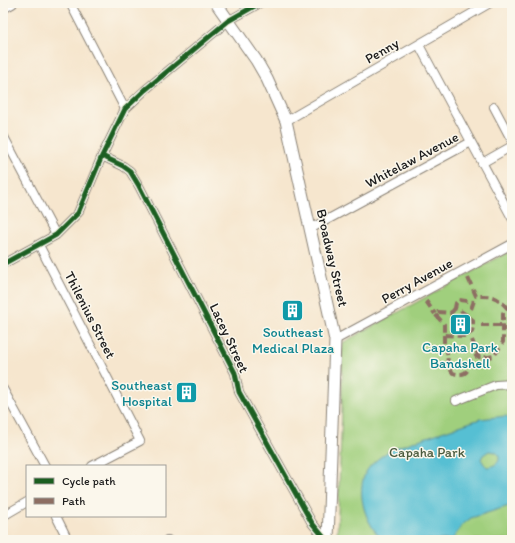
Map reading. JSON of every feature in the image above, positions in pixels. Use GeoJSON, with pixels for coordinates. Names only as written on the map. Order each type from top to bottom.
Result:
{"type":"FeatureCollection","features":[{"type":"Feature","properties":{"kind":"main road","name":"Broadway Street"},"geometry":{"type":"LineString","coordinates":[[216,3],[267,79],[286,121],[335,340],[327,540]]}},
{"type":"Feature","properties":{"kind":"street"},"geometry":{"type":"LineString","coordinates":[[3,8],[12,3]]}},
{"type":"Feature","properties":{"kind":"street"},"geometry":{"type":"LineString","coordinates":[[70,3],[125,108]]}},
{"type":"Feature","properties":{"kind":"street"},"geometry":{"type":"LineString","coordinates":[[3,264],[56,235],[78,213],[102,156],[125,108],[228,21],[260,3]]}},
{"type":"Feature","properties":{"kind":"street","name":"Penny"},"geometry":{"type":"LineString","coordinates":[[286,121],[490,3]]}},
{"type":"Feature","properties":{"kind":"street"},"geometry":{"type":"LineString","coordinates":[[419,45],[471,142]]}},
{"type":"Feature","properties":{"kind":"street"},"geometry":{"type":"LineString","coordinates":[[494,107],[512,141]]}},
{"type":"Feature","properties":{"kind":"street"},"geometry":{"type":"LineString","coordinates":[[3,135],[56,235]]}},
{"type":"Feature","properties":{"kind":"street","name":"Whitelaw Avenue"},"geometry":{"type":"LineString","coordinates":[[310,229],[471,142],[512,218]]}},
{"type":"Feature","properties":{"kind":"street"},"geometry":{"type":"LineString","coordinates":[[482,163],[512,146]]}},
{"type":"Feature","properties":{"kind":"street","name":"Lacey Street"},"geometry":{"type":"LineString","coordinates":[[102,156],[130,171],[139,186],[235,373],[239,392],[312,522],[327,540]]}},
{"type":"Feature","properties":{"kind":"street","name":"Perry Avenue"},"geometry":{"type":"LineString","coordinates":[[335,340],[512,244]]}},
{"type":"Feature","properties":{"kind":"street","name":"Thilenius Street"},"geometry":{"type":"LineString","coordinates":[[39,245],[140,441],[94,465]]}},
{"type":"Feature","properties":{"kind":"street"},"geometry":{"type":"LineString","coordinates":[[456,401],[496,385],[512,384]]}},
{"type":"Feature","properties":{"kind":"street"},"geometry":{"type":"LineString","coordinates":[[3,389],[44,465]]}},
{"type":"Feature","properties":{"kind":"street"},"geometry":{"type":"LineString","coordinates":[[3,516],[26,503]]}},
{"type":"Feature","properties":{"kind":"street"},"geometry":{"type":"LineString","coordinates":[[56,517],[68,540]]}},
{"type":"Feature","properties":{"kind":"green space","name":"Capaha Park"},"geometry":{"type":"Polygon","coordinates":[[[512,250],[512,540],[337,540],[342,407],[342,343],[512,250]]]}},
{"type":"Feature","properties":{"kind":"water"},"geometry":{"type":"Polygon","coordinates":[[[506,416],[512,420],[512,505],[471,518],[462,525],[452,540],[383,540],[377,534],[367,517],[362,499],[363,480],[368,468],[392,449],[480,419],[506,416]],[[489,451],[483,455],[481,459],[487,467],[498,462],[499,458],[496,452],[489,451]]]}},
{"type":"Feature","properties":{"kind":"marked path"},"geometry":{"type":"LineString","coordinates":[[468,278],[476,296],[496,298],[507,308],[511,308]]}},
{"type":"Feature","properties":{"kind":"marked path"},"geometry":{"type":"LineString","coordinates":[[471,309],[475,298]]}},
{"type":"Feature","properties":{"kind":"marked path"},"geometry":{"type":"LineString","coordinates":[[455,308],[450,313],[438,312],[435,314],[444,324],[444,335],[464,336],[472,332],[473,320],[455,308],[456,303],[459,300],[474,302]]}},
{"type":"Feature","properties":{"kind":"marked path"},"geometry":{"type":"LineString","coordinates":[[426,301],[435,314]]}},
{"type":"Feature","properties":{"kind":"marked path"},"geometry":{"type":"LineString","coordinates":[[472,340],[479,357],[494,356],[503,342],[503,313],[507,308]]}},
{"type":"Feature","properties":{"kind":"marked path"},"geometry":{"type":"LineString","coordinates":[[481,325],[503,325]]}},
{"type":"Feature","properties":{"kind":"marked path"},"geometry":{"type":"LineString","coordinates":[[444,335],[444,345],[447,350],[448,366],[453,373],[459,374],[466,372],[469,363],[478,355]]}},
{"type":"Feature","properties":{"kind":"cycle path"},"geometry":{"type":"LineString","coordinates":[[3,264],[56,235],[78,213],[102,156],[125,109],[145,90],[228,21],[260,3]]}},
{"type":"Feature","properties":{"kind":"cycle path"},"geometry":{"type":"LineString","coordinates":[[102,156],[130,171],[139,186],[235,373],[239,392],[312,523],[326,540]]}},
{"type":"Feature","properties":{"kind":"place","name":"Southeast Medical Plaza"},"geometry":{"type":"Point","coordinates":[293,310]}},
{"type":"Feature","properties":{"kind":"place","name":"Capaha Park Bandshell"},"geometry":{"type":"Point","coordinates":[460,325]}},
{"type":"Feature","properties":{"kind":"place","name":"Southeast Hospital"},"geometry":{"type":"Point","coordinates":[187,393]}}]}
